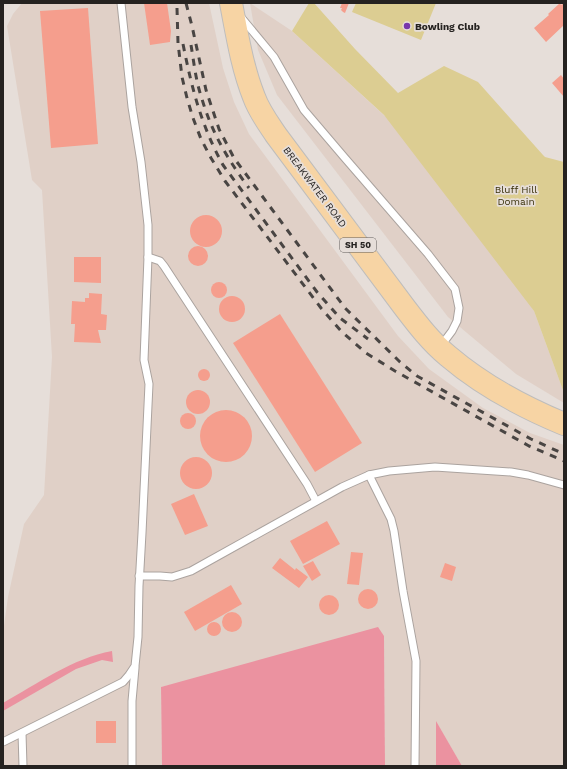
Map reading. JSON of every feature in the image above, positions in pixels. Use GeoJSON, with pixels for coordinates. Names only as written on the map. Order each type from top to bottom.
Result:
{"type":"FeatureCollection","features":[{"type":"Feature","properties":{"kind":"highway","name":"BREAKWATER ROAD"},"geometry":{"type":"LineString","coordinates":[[231,4],[245,69],[254,97],[264,117],[425,334],[447,355],[470,373],[522,404],[564,424]]}},
{"type":"Feature","properties":{"kind":"lane"},"geometry":{"type":"LineString","coordinates":[[121,3],[132,107],[141,162],[148,225],[144,360],[149,384],[139,576],[138,637],[132,702],[132,766]]}},
{"type":"Feature","properties":{"kind":"lane"},"geometry":{"type":"LineString","coordinates":[[231,4],[274,58],[304,110],[428,254],[455,289],[459,308],[457,321],[452,331],[439,348]]}},
{"type":"Feature","properties":{"kind":"lane"},"geometry":{"type":"LineString","coordinates":[[148,257],[160,261],[164,266],[316,501]]}},
{"type":"Feature","properties":{"kind":"lane"},"geometry":{"type":"LineString","coordinates":[[139,576],[172,577],[191,570],[342,487],[369,475],[389,470],[435,467],[511,472],[564,484]]}},
{"type":"Feature","properties":{"kind":"lane"},"geometry":{"type":"LineString","coordinates":[[369,475],[391,519],[416,661],[415,766]]}},
{"type":"Feature","properties":{"kind":"lane"},"geometry":{"type":"LineString","coordinates":[[3,742],[123,682],[135,666]]}},
{"type":"Feature","properties":{"kind":"lane"},"geometry":{"type":"LineString","coordinates":[[22,733],[23,766]]}},
{"type":"Feature","properties":{"kind":"shaded area"},"geometry":{"type":"Polygon","coordinates":[[[22,3],[209,3],[223,68],[234,102],[249,134],[398,336],[429,369],[483,408],[530,433],[564,445],[564,766],[462,766],[436,722],[436,766],[385,766],[384,636],[161,687],[162,766],[3,766],[3,633],[8,597],[24,524],[44,495],[52,357],[42,190],[32,180],[7,26],[13,14],[22,3]]]}},
{"type":"Feature","properties":{"kind":"shaded area"},"geometry":{"type":"Polygon","coordinates":[[[250,3],[292,31],[448,174],[534,311],[564,393],[564,403],[516,374],[448,317],[277,95],[258,50],[250,3]]]}},
{"type":"Feature","properties":{"kind":"shaded area"},"geometry":{"type":"Polygon","coordinates":[[[378,627],[384,636],[385,766],[162,766],[161,687],[378,627]]]}},
{"type":"Feature","properties":{"kind":"shaded area"},"geometry":{"type":"Polygon","coordinates":[[[112,651],[113,662],[102,660],[76,669],[3,711],[3,703],[56,672],[83,659],[112,651]]]}},
{"type":"Feature","properties":{"kind":"shaded area"},"geometry":{"type":"Polygon","coordinates":[[[436,721],[462,766],[436,766],[436,721]]]}},
{"type":"Feature","properties":{"kind":"green space","name":"Bluff Hill Domain"},"geometry":{"type":"Polygon","coordinates":[[[309,3],[314,3],[355,49],[398,93],[444,66],[478,82],[545,157],[564,162],[564,393],[534,311],[384,115],[292,31],[309,3]]]}},
{"type":"Feature","properties":{"kind":"green space","name":"Bowling Club"},"geometry":{"type":"Polygon","coordinates":[[[356,3],[436,3],[421,40],[352,12],[356,3]]]}},
{"type":"Feature","properties":{"kind":"building"},"geometry":{"type":"Polygon","coordinates":[[[144,3],[167,3],[171,31],[170,42],[150,45],[144,3]]]}},
{"type":"Feature","properties":{"kind":"building"},"geometry":{"type":"Polygon","coordinates":[[[342,3],[349,3],[345,13],[341,10],[342,8],[340,8],[342,3]]]}},
{"type":"Feature","properties":{"kind":"building"},"geometry":{"type":"Polygon","coordinates":[[[560,3],[561,5],[564,3],[564,25],[546,42],[534,28],[560,3]]]}},
{"type":"Feature","properties":{"kind":"building"},"geometry":{"type":"Polygon","coordinates":[[[88,8],[98,144],[51,148],[40,11],[88,8]]]}},
{"type":"Feature","properties":{"kind":"building"},"geometry":{"type":"Polygon","coordinates":[[[561,75],[564,79],[564,97],[552,83],[561,75]]]}},
{"type":"Feature","properties":{"kind":"building"},"geometry":{"type":"Polygon","coordinates":[[[203,215],[209,215],[219,222],[222,231],[221,237],[215,244],[209,247],[203,247],[193,240],[190,234],[190,228],[197,218],[203,215]]]}},
{"type":"Feature","properties":{"kind":"building"},"geometry":{"type":"Polygon","coordinates":[[[198,246],[205,249],[208,256],[205,263],[198,266],[191,263],[188,256],[191,249],[198,246]]]}},
{"type":"Feature","properties":{"kind":"building"},"geometry":{"type":"Polygon","coordinates":[[[74,257],[101,257],[101,283],[74,282],[74,257]]]}},
{"type":"Feature","properties":{"kind":"building"},"geometry":{"type":"Polygon","coordinates":[[[219,282],[225,284],[227,290],[225,296],[219,298],[213,296],[211,290],[213,284],[219,282]]]}},
{"type":"Feature","properties":{"kind":"building"},"geometry":{"type":"Polygon","coordinates":[[[89,293],[102,294],[101,314],[107,315],[106,330],[98,330],[101,343],[74,342],[75,324],[71,324],[72,301],[85,302],[85,298],[89,298],[89,293]]]}},
{"type":"Feature","properties":{"kind":"building"},"geometry":{"type":"Polygon","coordinates":[[[232,296],[241,300],[245,309],[241,318],[232,322],[223,318],[219,309],[223,300],[232,296]]]}},
{"type":"Feature","properties":{"kind":"building"},"geometry":{"type":"Polygon","coordinates":[[[280,314],[362,443],[315,472],[233,343],[280,314]]]}},
{"type":"Feature","properties":{"kind":"building"},"geometry":{"type":"Polygon","coordinates":[[[204,369],[208,371],[210,375],[208,379],[204,381],[200,379],[198,375],[200,371],[204,369]]]}},
{"type":"Feature","properties":{"kind":"building"},"geometry":{"type":"Polygon","coordinates":[[[198,390],[206,394],[210,402],[206,410],[198,414],[190,410],[186,402],[190,394],[198,390]]]}},
{"type":"Feature","properties":{"kind":"building"},"geometry":{"type":"Polygon","coordinates":[[[221,410],[231,410],[245,417],[252,431],[252,441],[245,455],[231,462],[221,462],[211,458],[204,451],[200,441],[200,431],[204,421],[211,414],[221,410]]]}},
{"type":"Feature","properties":{"kind":"building"},"geometry":{"type":"Polygon","coordinates":[[[188,413],[194,415],[196,421],[194,427],[188,429],[182,427],[180,421],[182,415],[188,413]]]}},
{"type":"Feature","properties":{"kind":"building"},"geometry":{"type":"Polygon","coordinates":[[[193,457],[199,457],[209,464],[212,473],[211,479],[205,486],[199,489],[193,489],[183,482],[180,476],[180,470],[187,460],[193,457]]]}},
{"type":"Feature","properties":{"kind":"building"},"geometry":{"type":"Polygon","coordinates":[[[194,494],[208,526],[185,535],[171,504],[194,494]]]}},
{"type":"Feature","properties":{"kind":"building"},"geometry":{"type":"Polygon","coordinates":[[[327,521],[340,544],[303,564],[290,541],[327,521]]]}},
{"type":"Feature","properties":{"kind":"building"},"geometry":{"type":"Polygon","coordinates":[[[351,552],[363,553],[359,585],[347,584],[351,552]]]}},
{"type":"Feature","properties":{"kind":"building"},"geometry":{"type":"Polygon","coordinates":[[[280,558],[295,570],[296,568],[308,577],[299,588],[272,568],[280,558]]]}},
{"type":"Feature","properties":{"kind":"building"},"geometry":{"type":"Polygon","coordinates":[[[313,561],[321,575],[312,581],[303,566],[313,561]]]}},
{"type":"Feature","properties":{"kind":"building"},"geometry":{"type":"Polygon","coordinates":[[[445,563],[456,567],[452,581],[440,577],[445,563]]]}},
{"type":"Feature","properties":{"kind":"building"},"geometry":{"type":"Polygon","coordinates":[[[231,585],[242,604],[195,631],[184,612],[231,585]]]}},
{"type":"Feature","properties":{"kind":"building"},"geometry":{"type":"Polygon","coordinates":[[[364,589],[372,589],[378,595],[378,603],[372,609],[364,609],[358,603],[358,595],[364,589]]]}},
{"type":"Feature","properties":{"kind":"building"},"geometry":{"type":"Polygon","coordinates":[[[329,595],[336,598],[339,605],[336,612],[329,615],[322,612],[319,605],[322,598],[329,595]]]}},
{"type":"Feature","properties":{"kind":"building"},"geometry":{"type":"Polygon","coordinates":[[[232,612],[239,615],[242,622],[239,629],[232,632],[225,629],[222,622],[225,615],[232,612]]]}},
{"type":"Feature","properties":{"kind":"building"},"geometry":{"type":"Polygon","coordinates":[[[214,622],[219,624],[221,629],[219,634],[214,636],[209,634],[207,629],[209,624],[214,622]]]}},
{"type":"Feature","properties":{"kind":"building"},"geometry":{"type":"Polygon","coordinates":[[[96,721],[116,721],[116,743],[96,743],[96,721]]]}},
{"type":"Feature","properties":{"kind":"railway"},"geometry":{"type":"LineString","coordinates":[[186,3],[206,90],[219,129],[234,158],[345,308],[400,362],[417,376],[531,439],[564,454]]}},
{"type":"Feature","properties":{"kind":"railway"},"geometry":{"type":"LineString","coordinates":[[177,8],[178,43],[182,77],[193,118],[201,139],[225,181],[321,308],[341,331],[366,353],[395,371],[529,446],[564,461]]}},
{"type":"Feature","properties":{"kind":"railway"},"geometry":{"type":"LineString","coordinates":[[183,44],[198,106],[209,136],[223,165],[317,292],[340,318],[368,339]]}},
{"type":"Feature","properties":{"kind":"railway"},"geometry":{"type":"LineString","coordinates":[[191,45],[198,86],[206,111],[216,135],[234,167],[249,188]]}},
{"type":"Feature","properties":{"kind":"place","name":"Bowling Club"},"geometry":{"type":"Point","coordinates":[407,26]}}]}
